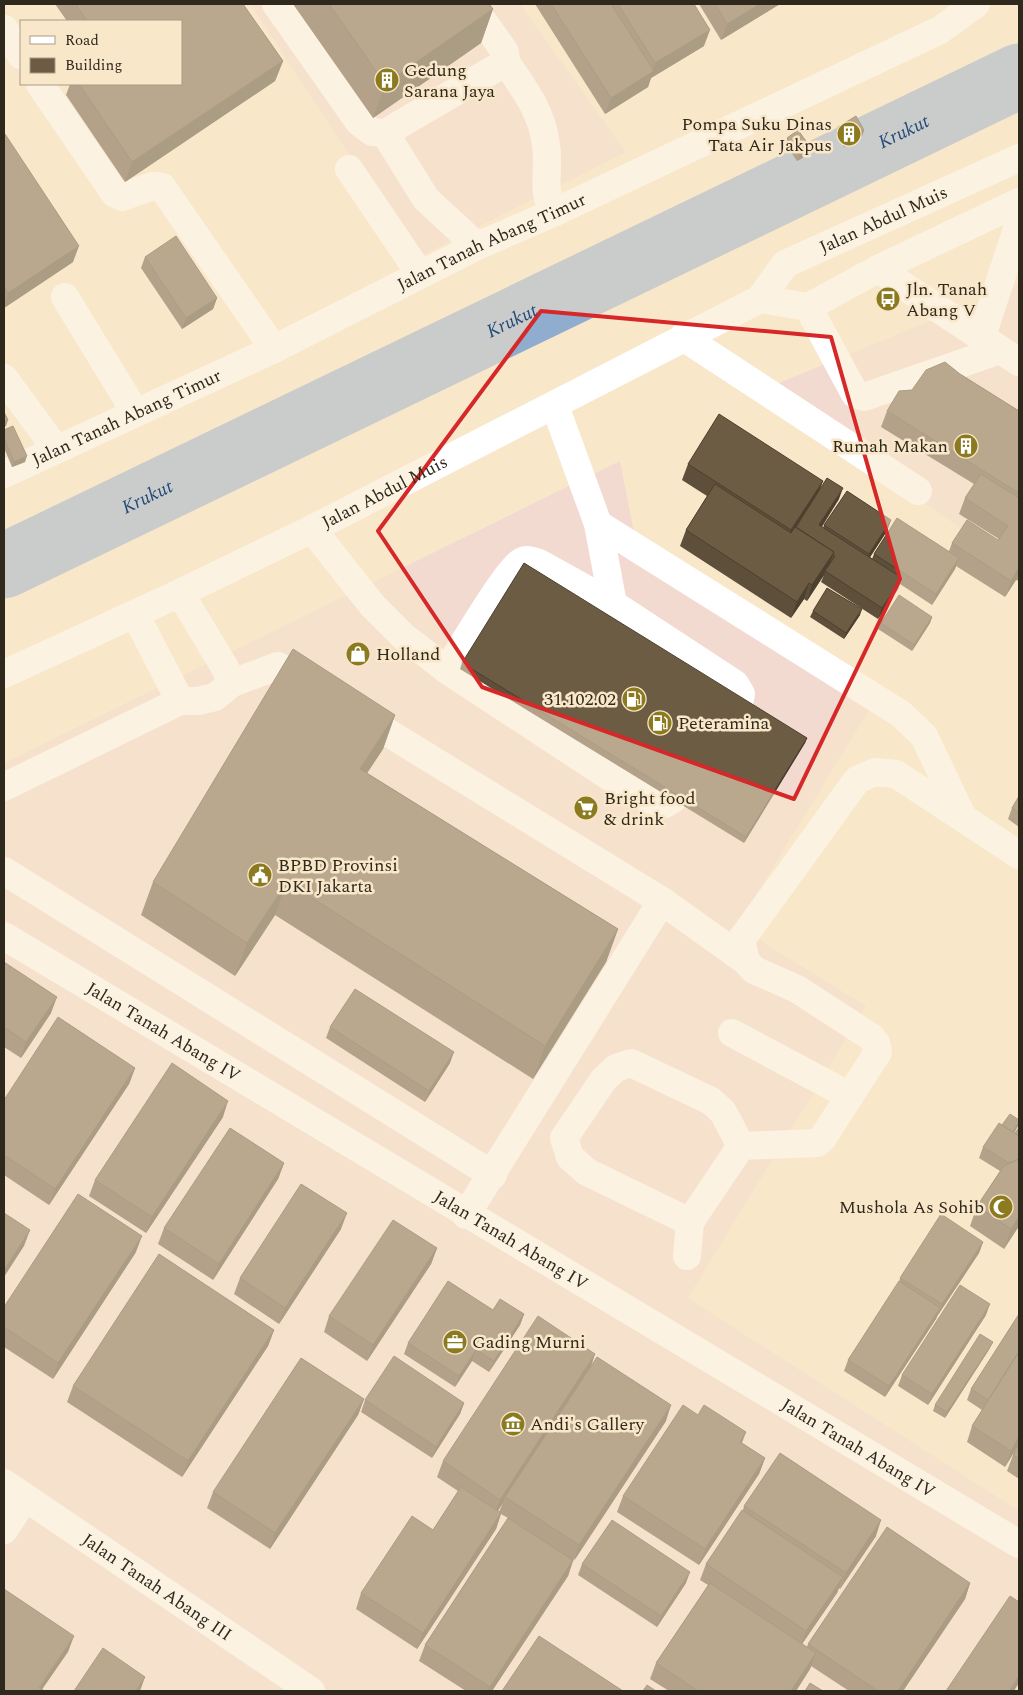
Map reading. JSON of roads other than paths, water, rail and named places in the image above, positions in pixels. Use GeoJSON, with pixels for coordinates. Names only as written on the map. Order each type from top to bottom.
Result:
{"type":"FeatureCollection","features":[{"type":"Feature","properties":{"kind":"street"},"geometry":{"type":"LineString","coordinates":[[276,4],[359,122],[372,132],[385,133],[506,62]]}},
{"type":"Feature","properties":{"kind":"street"},"geometry":{"type":"LineString","coordinates":[[471,4],[505,52],[506,62],[539,112],[547,146],[546,198],[553,214]]}},
{"type":"Feature","properties":{"kind":"street","name":"Jalan Tanah Abang Timur"},"geometry":{"type":"LineString","coordinates":[[4,474],[274,348],[477,246],[553,214],[940,30],[976,4]]}},
{"type":"Feature","properties":{"kind":"street"},"geometry":{"type":"LineString","coordinates":[[4,30],[20,54]]}},
{"type":"Feature","properties":{"kind":"street"},"geometry":{"type":"LineString","coordinates":[[41,85],[115,194],[122,197],[153,186],[162,187],[274,348]]}},
{"type":"Feature","properties":{"kind":"street"},"geometry":{"type":"LineString","coordinates":[[385,133],[426,199],[477,246]]}},
{"type":"Feature","properties":{"kind":"street","name":"Jalan Abdul Muis"},"geometry":{"type":"LineString","coordinates":[[4,674],[180,594],[312,529],[555,406],[683,337],[760,299],[785,264],[1019,158]]}},
{"type":"Feature","properties":{"kind":"street"},"geometry":{"type":"LineString","coordinates":[[349,169],[420,274]]}},
{"type":"Feature","properties":{"kind":"street"},"geometry":{"type":"LineString","coordinates":[[760,299],[808,307],[878,269],[1019,202]]}},
{"type":"Feature","properties":{"kind":"street"},"geometry":{"type":"LineString","coordinates":[[1000,350],[1019,223]]}},
{"type":"Feature","properties":{"kind":"street"},"geometry":{"type":"LineString","coordinates":[[878,269],[1000,350]]}},
{"type":"Feature","properties":{"kind":"street"},"geometry":{"type":"LineString","coordinates":[[65,297],[135,412]]}},
{"type":"Feature","properties":{"kind":"street"},"geometry":{"type":"LineString","coordinates":[[808,307],[855,394],[864,397],[1000,350]]}},
{"type":"Feature","properties":{"kind":"street"},"geometry":{"type":"LineString","coordinates":[[683,337],[918,491]]}},
{"type":"Feature","properties":{"kind":"street"},"geometry":{"type":"LineString","coordinates":[[4,378],[56,449]]}},
{"type":"Feature","properties":{"kind":"street"},"geometry":{"type":"LineString","coordinates":[[555,406],[598,524],[613,604]]}},
{"type":"Feature","properties":{"kind":"street"},"geometry":{"type":"LineString","coordinates":[[598,524],[900,714],[924,736],[964,818]]}},
{"type":"Feature","properties":{"kind":"street"},"geometry":{"type":"LineString","coordinates":[[312,529],[372,605],[403,636],[447,670],[616,781],[650,800],[665,804],[673,799]]}},
{"type":"Feature","properties":{"kind":"street"},"geometry":{"type":"LineString","coordinates":[[447,670],[494,596],[519,562],[527,559],[539,563],[613,604],[735,684],[740,694],[740,703]]}},
{"type":"Feature","properties":{"kind":"street"},"geometry":{"type":"LineString","coordinates":[[180,594],[224,666],[232,683]]}},
{"type":"Feature","properties":{"kind":"street"},"geometry":{"type":"LineString","coordinates":[[135,614],[180,701]]}},
{"type":"Feature","properties":{"kind":"street"},"geometry":{"type":"LineString","coordinates":[[4,787],[180,701],[198,701],[215,697],[232,683],[281,666],[662,902],[746,961],[754,970],[813,999],[876,1043],[878,1052],[822,1139],[817,1143],[741,1146]]}},
{"type":"Feature","properties":{"kind":"street"},"geometry":{"type":"LineString","coordinates":[[746,961],[741,940],[749,927],[857,780],[875,772],[896,774],[1019,855]]}},
{"type":"Feature","properties":{"kind":"street"},"geometry":{"type":"LineString","coordinates":[[4,871],[493,1175]]}},
{"type":"Feature","properties":{"kind":"street"},"geometry":{"type":"LineString","coordinates":[[466,1215],[493,1175],[662,902]]}},
{"type":"Feature","properties":{"kind":"street","name":"Jalan Tanah Abang IV"},"geometry":{"type":"LineString","coordinates":[[4,936],[466,1215],[1019,1544]]}},
{"type":"Feature","properties":{"kind":"street"},"geometry":{"type":"LineString","coordinates":[[732,1033],[850,1096]]}},
{"type":"Feature","properties":{"kind":"street"},"geometry":{"type":"LineString","coordinates":[[690,1222],[587,1172],[570,1157],[564,1138],[604,1079],[616,1068],[632,1063],[711,1100],[723,1112],[741,1146]]}},
{"type":"Feature","properties":{"kind":"street"},"geometry":{"type":"LineString","coordinates":[[687,1256],[690,1222],[741,1146]]}},
{"type":"Feature","properties":{"kind":"street","name":"Jalan Tanah Abang III"},"geometry":{"type":"LineString","coordinates":[[4,1483],[299,1688]]}},
{"type":"Feature","properties":{"kind":"street"},"geometry":{"type":"LineString","coordinates":[[4,1530],[25,1498]]}},
{"type":"Feature","properties":{"kind":"waterway","name":"Krukut"},"geometry":{"type":"LineString","coordinates":[[4,566],[1019,76]]}},
{"type":"Feature","properties":{"kind":"place","name":"Gedung Sarana Jaya"},"geometry":{"type":"Point","coordinates":[387,80]}},
{"type":"Feature","properties":{"kind":"place","name":"Pompa Suku Dinas Tata Air Jakpus"},"geometry":{"type":"Point","coordinates":[849,134]}},
{"type":"Feature","properties":{"kind":"place","name":"Jln. Tanah Abang V"},"geometry":{"type":"Point","coordinates":[888,299]}},
{"type":"Feature","properties":{"kind":"place","name":"Rumah Makan"},"geometry":{"type":"Point","coordinates":[966,446]}},
{"type":"Feature","properties":{"kind":"place","name":"Holland"},"geometry":{"type":"Point","coordinates":[358,654]}},
{"type":"Feature","properties":{"kind":"place","name":"31.102.02"},"geometry":{"type":"Point","coordinates":[634,699]}},
{"type":"Feature","properties":{"kind":"place","name":"Peteramina"},"geometry":{"type":"Point","coordinates":[660,723]}},
{"type":"Feature","properties":{"kind":"place","name":"Bright food & drink"},"geometry":{"type":"Point","coordinates":[586,808]}},
{"type":"Feature","properties":{"kind":"place","name":"BPBD Provinsi DKI Jakarta"},"geometry":{"type":"Point","coordinates":[260,875]}},
{"type":"Feature","properties":{"kind":"place","name":"Mushola As Sohib"},"geometry":{"type":"Point","coordinates":[1001,1207]}},
{"type":"Feature","properties":{"kind":"place","name":"Gading Murni"},"geometry":{"type":"Point","coordinates":[455,1342]}},
{"type":"Feature","properties":{"kind":"place","name":"Andi's Gallery"},"geometry":{"type":"Point","coordinates":[513,1424]}}]}
